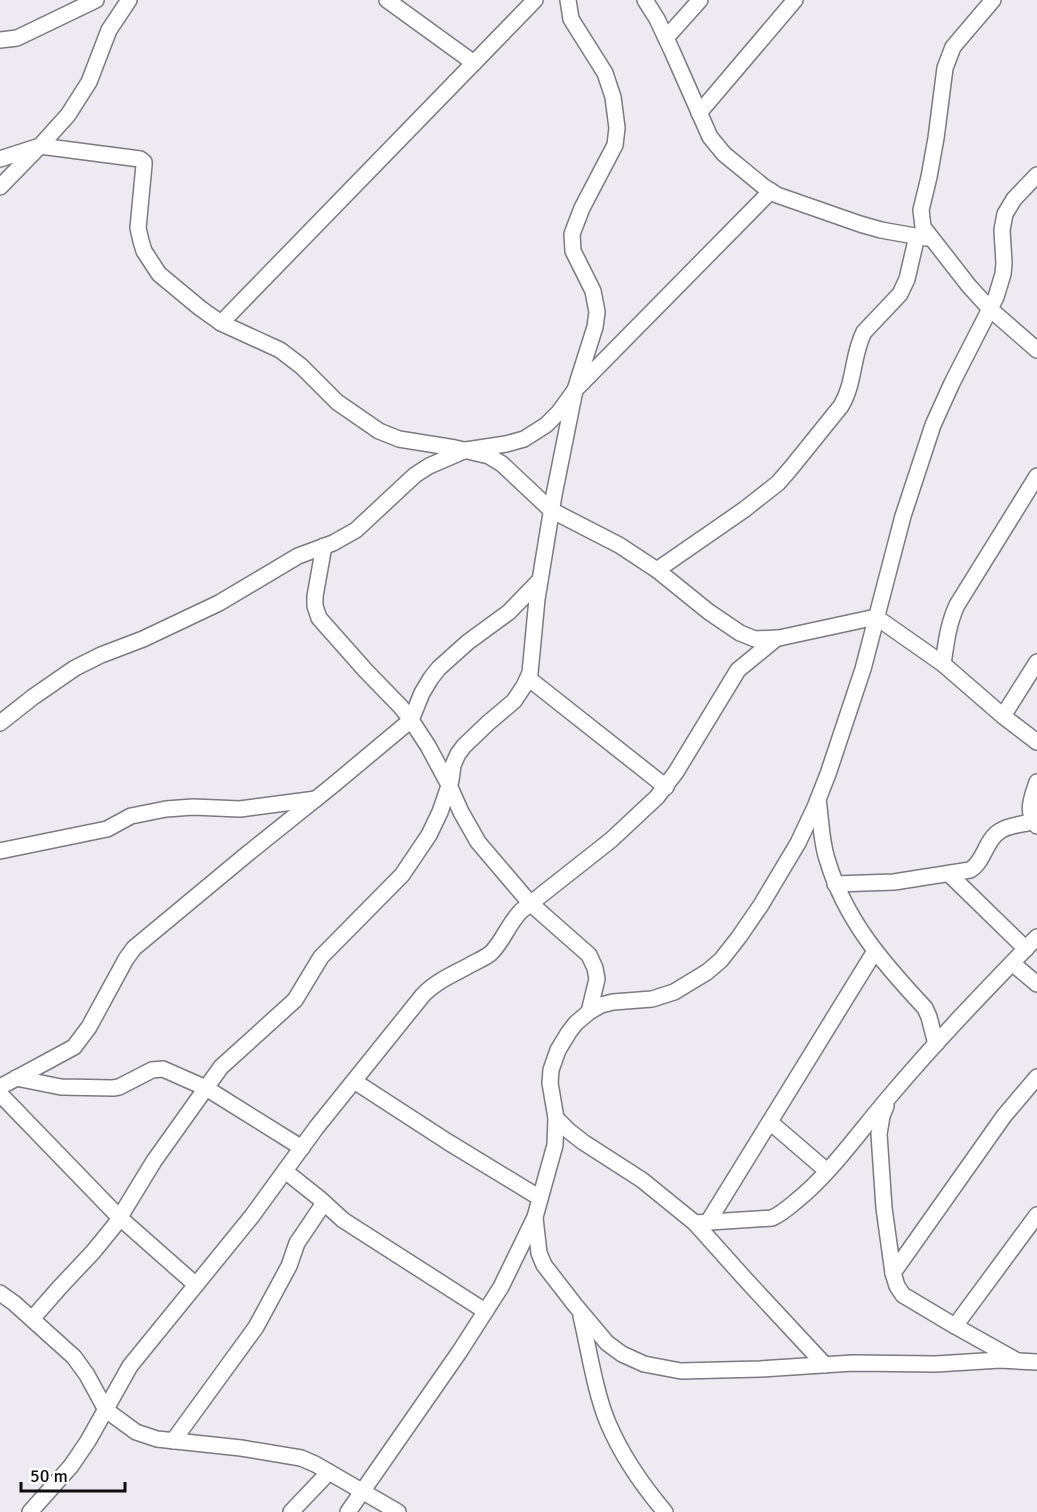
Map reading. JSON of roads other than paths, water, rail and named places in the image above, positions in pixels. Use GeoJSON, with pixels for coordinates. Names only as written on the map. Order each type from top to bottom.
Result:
{"type":"FeatureCollection","features":[{"type":"Feature","properties":{"kind":"street"},"geometry":{"type":"LineString","coordinates":[[0,40],[17,38],[96,0]]}},
{"type":"Feature","properties":{"kind":"street"},"geometry":{"type":"LineString","coordinates":[[0,187],[68,115],[89,82],[109,30],[129,0]]}},
{"type":"Feature","properties":{"kind":"street"},"geometry":{"type":"LineString","coordinates":[[387,0],[474,63]]}},
{"type":"Feature","properties":{"kind":"street"},"geometry":{"type":"LineString","coordinates":[[221,323],[535,0]]}},
{"type":"Feature","properties":{"kind":"street"},"geometry":{"type":"LineString","coordinates":[[32,1319],[115,1225],[154,1161],[221,1067],[296,1000],[321,957],[402,875],[429,835],[440,812],[458,754],[488,723],[514,701],[528,678],[551,510],[575,390],[595,327],[597,312],[593,291],[573,251],[572,234],[582,208],[615,146],[617,128],[613,97],[604,73],[571,19],[568,0]]}},
{"type":"Feature","properties":{"kind":"street"},"geometry":{"type":"LineString","coordinates":[[645,0],[657,19],[710,137],[724,154],[777,195],[860,224],[924,237],[990,309],[1037,350]]}},
{"type":"Feature","properties":{"kind":"street"},"geometry":{"type":"LineString","coordinates":[[666,38],[700,0]]}},
{"type":"Feature","properties":{"kind":"street"},"geometry":{"type":"LineString","coordinates":[[699,113],[795,0]]}},
{"type":"Feature","properties":{"kind":"street"},"geometry":{"type":"LineString","coordinates":[[657,570],[778,483],[847,396],[860,339],[900,294],[924,237],[921,210],[934,148],[945,68],[954,47],[993,0]]}},
{"type":"Feature","properties":{"kind":"street"},"geometry":{"type":"LineString","coordinates":[[0,159],[40,146],[143,160],[138,228],[144,251],[159,274],[221,323],[280,350],[301,366],[337,402],[379,431],[399,439],[489,456],[502,464],[551,510],[619,544],[657,570],[709,612],[740,633],[755,639],[766,640],[876,617],[943,664],[1037,742]]}},
{"type":"Feature","properties":{"kind":"street"},"geometry":{"type":"LineString","coordinates":[[348,1512],[460,1351],[501,1287],[535,1217],[555,1145],[556,1118],[550,1083],[551,1070],[558,1050],[569,1032],[589,1012],[601,1005],[652,999],[674,992],[707,972],[721,960],[739,937],[798,843],[818,800],[863,669],[903,516],[933,425],[996,297],[1003,274],[1002,230],[1005,214],[1014,199],[1037,175]]}},
{"type":"Feature","properties":{"kind":"street"},"geometry":{"type":"LineString","coordinates":[[0,723],[75,668],[219,603],[298,556],[356,531],[422,470],[466,450],[524,439],[546,424],[559,412],[575,390],[771,191]]}},
{"type":"Feature","properties":{"kind":"street"},"geometry":{"type":"LineString","coordinates":[[943,664],[948,628],[957,605],[1037,476]]}},
{"type":"Feature","properties":{"kind":"street"},"geometry":{"type":"LineString","coordinates":[[324,546],[315,596],[315,606],[320,618],[411,720],[450,785],[461,812],[478,842],[530,903],[589,956],[597,979],[589,1012]]}},
{"type":"Feature","properties":{"kind":"street"},"geometry":{"type":"LineString","coordinates":[[0,1086],[74,1047],[89,1027],[134,948],[411,720],[422,693],[439,668],[468,642],[509,612],[540,580]]}},
{"type":"Feature","properties":{"kind":"street"},"geometry":{"type":"LineString","coordinates":[[30,1512],[70,1466],[88,1441],[130,1366],[252,1216],[382,1044],[429,988],[490,953],[514,918],[530,903],[611,840],[657,797],[666,787],[738,670],[777,638]]}},
{"type":"Feature","properties":{"kind":"street"},"geometry":{"type":"LineString","coordinates":[[1003,716],[1037,662]]}},
{"type":"Feature","properties":{"kind":"street"},"geometry":{"type":"LineString","coordinates":[[528,678],[666,787]]}},
{"type":"Feature","properties":{"kind":"street"},"geometry":{"type":"LineString","coordinates":[[835,884],[894,882],[974,868],[988,843],[996,834],[1002,830],[1035,824],[1030,815],[1030,804],[1037,782]]}},
{"type":"Feature","properties":{"kind":"street"},"geometry":{"type":"LineString","coordinates":[[0,851],[107,829],[131,816],[166,809],[193,807],[234,809],[316,799]]}},
{"type":"Feature","properties":{"kind":"street"},"geometry":{"type":"LineString","coordinates":[[818,800],[826,857],[835,884],[850,915],[875,951],[925,1008],[936,1044]]}},
{"type":"Feature","properties":{"kind":"street"},"geometry":{"type":"LineString","coordinates":[[702,1223],[772,1218],[805,1194],[936,1044],[1032,943],[949,874]]}},
{"type":"Feature","properties":{"kind":"street"},"geometry":{"type":"LineString","coordinates":[[702,1223],[770,1122],[875,951]]}},
{"type":"Feature","properties":{"kind":"street"},"geometry":{"type":"LineString","coordinates":[[1012,963],[1037,984]]}},
{"type":"Feature","properties":{"kind":"street"},"geometry":{"type":"LineString","coordinates":[[16,1078],[61,1087],[113,1088],[152,1070],[163,1069],[207,1088],[302,1148]]}},
{"type":"Feature","properties":{"kind":"street"},"geometry":{"type":"LineString","coordinates":[[893,1273],[1004,1116],[1037,1077]]}},
{"type":"Feature","properties":{"kind":"street"},"geometry":{"type":"LineString","coordinates":[[354,1081],[540,1198]]}},
{"type":"Feature","properties":{"kind":"street"},"geometry":{"type":"LineString","coordinates":[[0,1094],[118,1217],[196,1285]]}},
{"type":"Feature","properties":{"kind":"street"},"geometry":{"type":"LineString","coordinates":[[890,1095],[882,1116],[879,1134],[884,1208],[893,1273],[897,1286],[903,1295],[1016,1361]]}},
{"type":"Feature","properties":{"kind":"street"},"geometry":{"type":"LineString","coordinates":[[556,1118],[583,1142],[702,1223],[746,1280],[825,1365]]}},
{"type":"Feature","properties":{"kind":"street"},"geometry":{"type":"LineString","coordinates":[[770,1122],[827,1171]]}},
{"type":"Feature","properties":{"kind":"street"},"geometry":{"type":"LineString","coordinates":[[285,1171],[343,1220],[485,1311]]}},
{"type":"Feature","properties":{"kind":"street"},"geometry":{"type":"LineString","coordinates":[[173,1441],[256,1327],[288,1266],[297,1243],[324,1203]]}},
{"type":"Feature","properties":{"kind":"street"},"geometry":{"type":"LineString","coordinates":[[955,1326],[1037,1215]]}},
{"type":"Feature","properties":{"kind":"street"},"geometry":{"type":"LineString","coordinates":[[535,1217],[539,1253],[542,1260],[607,1342],[622,1354],[644,1364],[681,1371],[854,1363],[1037,1362]]}},
{"type":"Feature","properties":{"kind":"street"},"geometry":{"type":"LineString","coordinates":[[0,1293],[74,1357],[83,1367],[106,1410],[136,1432],[157,1439],[241,1448],[301,1458],[362,1490],[384,1508],[398,1512]]}},
{"type":"Feature","properties":{"kind":"street"},"geometry":{"type":"LineString","coordinates":[[580,1310],[608,1422],[621,1450],[647,1492],[665,1512]]}},
{"type":"Feature","properties":{"kind":"street"},"geometry":{"type":"LineString","coordinates":[[291,1512],[330,1472]]}}]}
